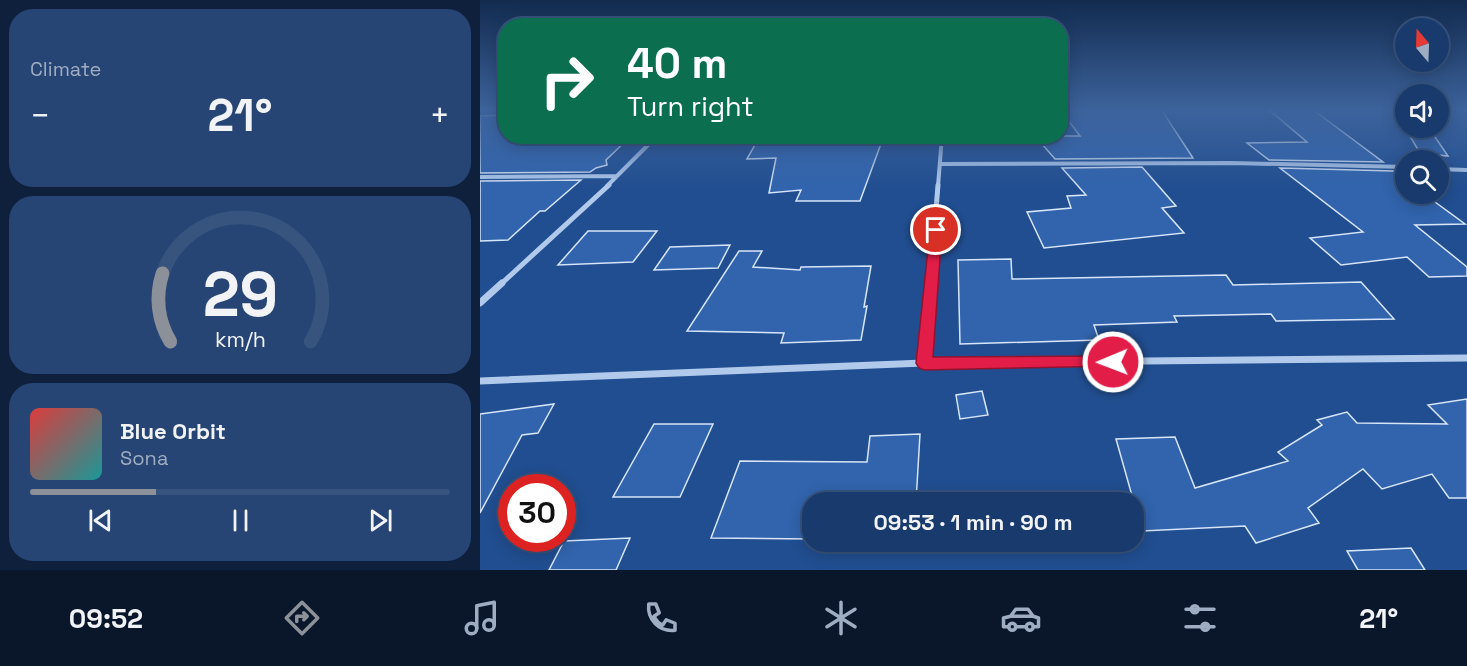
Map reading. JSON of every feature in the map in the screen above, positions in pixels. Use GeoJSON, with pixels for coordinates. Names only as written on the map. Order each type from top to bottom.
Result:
{"type":"FeatureCollection","features":[{"type":"Feature","properties":{"kind":"street"},"geometry":{"type":"LineString","coordinates":[[480,303],[618,176],[649,144]]}},
{"type":"Feature","properties":{"kind":"street"},"geometry":{"type":"LineString","coordinates":[[924,363],[942,144]]}},
{"type":"Feature","properties":{"kind":"street"},"geometry":{"type":"LineString","coordinates":[[941,164],[1193,163],[1395,167]]}},
{"type":"Feature","properties":{"kind":"street"},"geometry":{"type":"LineString","coordinates":[[1449,169],[1467,170]]}},
{"type":"Feature","properties":{"kind":"street"},"geometry":{"type":"LineString","coordinates":[[480,177],[618,176]]}},
{"type":"Feature","properties":{"kind":"street"},"geometry":{"type":"LineString","coordinates":[[480,381],[924,363],[1467,358]]}},
{"type":"Feature","properties":{"kind":"building"},"geometry":{"type":"Polygon","coordinates":[[[480,136],[498,136],[498,144],[623,144],[606,160],[607,165],[590,172],[480,173],[480,136]]]}},
{"type":"Feature","properties":{"kind":"building"},"geometry":{"type":"Polygon","coordinates":[[[1068,136],[1178,136],[1193,158],[1055,159],[1042,144],[1068,144],[1068,136]]]}},
{"type":"Feature","properties":{"kind":"building"},"geometry":{"type":"Polygon","coordinates":[[[1299,136],[1348,136],[1383,162],[1269,160],[1247,143],[1307,142],[1299,136]]]}},
{"type":"Feature","properties":{"kind":"building"},"geometry":{"type":"Polygon","coordinates":[[[1411,138],[1436,138],[1444,150],[1418,150],[1411,138]]]}},
{"type":"Feature","properties":{"kind":"building"},"geometry":{"type":"Polygon","coordinates":[[[755,144],[881,144],[860,201],[796,201],[801,190],[769,193],[776,158],[747,159],[755,144]]]}},
{"type":"Feature","properties":{"kind":"building"},"geometry":{"type":"Polygon","coordinates":[[[1142,167],[1176,206],[1162,208],[1184,233],[1044,248],[1027,212],[1071,208],[1067,196],[1086,195],[1062,168],[1142,167]]]}},
{"type":"Feature","properties":{"kind":"building"},"geometry":{"type":"Polygon","coordinates":[[[1280,168],[1394,171],[1395,204],[1438,204],[1465,224],[1415,225],[1467,267],[1467,276],[1429,277],[1407,257],[1341,265],[1310,238],[1363,232],[1280,168]]]}},
{"type":"Feature","properties":{"kind":"building"},"geometry":{"type":"Polygon","coordinates":[[[581,180],[545,211],[540,211],[508,240],[480,241],[480,181],[581,180]]]}},
{"type":"Feature","properties":{"kind":"building"},"geometry":{"type":"Polygon","coordinates":[[[588,231],[657,231],[633,262],[558,265],[588,231]]]}},
{"type":"Feature","properties":{"kind":"building"},"geometry":{"type":"Polygon","coordinates":[[[730,245],[718,268],[654,270],[670,247],[730,245]]]}},
{"type":"Feature","properties":{"kind":"building"},"geometry":{"type":"Polygon","coordinates":[[[739,251],[762,251],[753,267],[800,270],[801,267],[871,266],[861,340],[781,343],[784,333],[687,331],[739,251]]]}},
{"type":"Feature","properties":{"kind":"building"},"geometry":{"type":"Polygon","coordinates":[[[1011,259],[1012,279],[1226,275],[1233,285],[1361,282],[1394,319],[1276,321],[1271,314],[1174,316],[1177,322],[1094,325],[1099,340],[960,344],[958,260],[1011,259]]]}},
{"type":"Feature","properties":{"kind":"building"},"geometry":{"type":"Polygon","coordinates":[[[982,391],[988,415],[960,419],[956,395],[982,391]]]}},
{"type":"Feature","properties":{"kind":"building"},"geometry":{"type":"Polygon","coordinates":[[[1467,399],[1467,498],[1449,498],[1432,474],[1382,489],[1363,469],[1308,508],[1319,523],[1256,543],[1245,526],[1144,531],[1144,492],[1131,492],[1116,439],[1175,437],[1195,488],[1288,461],[1278,452],[1322,425],[1317,420],[1347,412],[1357,423],[1447,424],[1428,405],[1467,399]]]}},
{"type":"Feature","properties":{"kind":"building"},"geometry":{"type":"Polygon","coordinates":[[[554,404],[538,433],[522,435],[501,474],[498,474],[498,480],[480,513],[480,414],[554,404]]]}},
{"type":"Feature","properties":{"kind":"building"},"geometry":{"type":"Polygon","coordinates":[[[654,424],[713,424],[680,497],[613,497],[654,424]]]}},
{"type":"Feature","properties":{"kind":"building"},"geometry":{"type":"Polygon","coordinates":[[[920,434],[917,492],[802,492],[802,539],[711,538],[740,461],[867,462],[870,436],[920,434]]]}},
{"type":"Feature","properties":{"kind":"building"},"geometry":{"type":"Polygon","coordinates":[[[630,538],[616,570],[549,570],[558,552],[576,552],[576,540],[630,538]]]}},
{"type":"Feature","properties":{"kind":"building"},"geometry":{"type":"Polygon","coordinates":[[[1411,548],[1425,570],[1358,570],[1347,551],[1411,548]]]}},
{"type":"Feature","properties":{"kind":"route"},"geometry":{"type":"LineString","coordinates":[[936,230],[924,363],[1113,362]]}}]}
